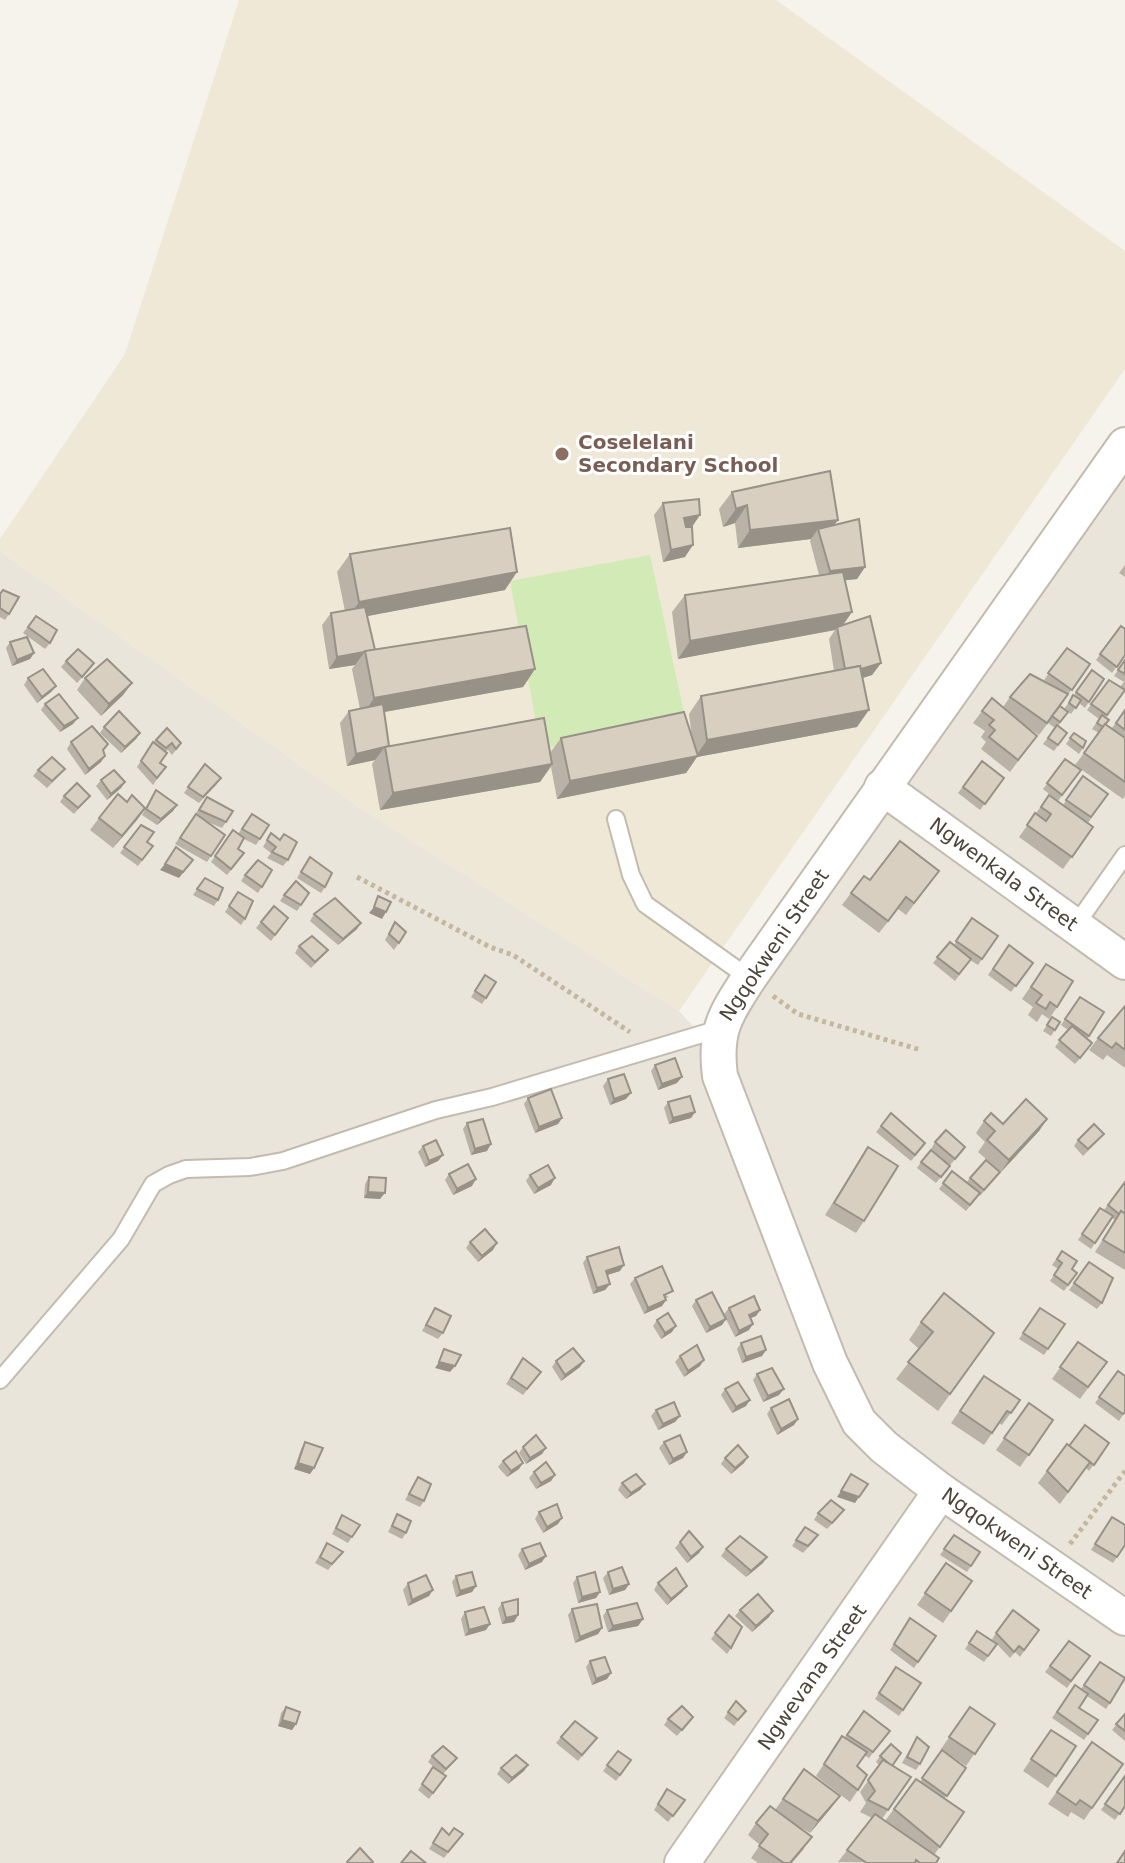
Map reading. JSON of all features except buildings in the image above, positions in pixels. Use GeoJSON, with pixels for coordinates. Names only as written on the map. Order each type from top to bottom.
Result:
{"type":"FeatureCollection","features":[{"type":"Feature","properties":{"kind":"street","name":"Ngqokweni Street"},"geometry":{"type":"LineString","coordinates":[[1125,445],[749,978],[719,1029],[717,1052],[720,1076],[843,1393],[859,1422],[941,1491],[1125,1618]]}},
{"type":"Feature","properties":{"kind":"street","name":"Ngwenkala Street"},"geometry":{"type":"LineString","coordinates":[[882,787],[1125,962]]}},
{"type":"Feature","properties":{"kind":"street","name":"Ngwevana Street"},"geometry":{"type":"LineString","coordinates":[[682,1863],[941,1491]]}},
{"type":"Feature","properties":{"kind":"lane"},"geometry":{"type":"LineString","coordinates":[[616,819],[631,875],[645,904],[749,978]]}},
{"type":"Feature","properties":{"kind":"lane"},"geometry":{"type":"LineString","coordinates":[[1075,926],[1125,855]]}},
{"type":"Feature","properties":{"kind":"lane"},"geometry":{"type":"LineString","coordinates":[[0,1380],[121,1239],[153,1184],[169,1175],[186,1169],[250,1167],[283,1161],[436,1110],[492,1097],[719,1029]]}},
{"type":"Feature","properties":{"kind":"path"},"geometry":{"type":"LineString","coordinates":[[357,877],[490,947],[513,955],[553,985],[621,1023],[650,1049]]}},
{"type":"Feature","properties":{"kind":"path"},"geometry":{"type":"LineString","coordinates":[[749,978],[798,1014],[921,1050]]}},
{"type":"Feature","properties":{"kind":"path"},"geometry":{"type":"LineString","coordinates":[[1052,1567],[1125,1471]]}},
{"type":"Feature","properties":{"kind":"shaded area","name":"Coselelani Secondary School"},"geometry":{"type":"Polygon","coordinates":[[[239,0],[776,0],[1125,251],[1125,369],[679,1011],[359,807],[0,551],[0,539],[125,354],[239,0]]]}},
{"type":"Feature","properties":{"kind":"shaded area"},"geometry":{"type":"Polygon","coordinates":[[[1125,451],[1125,1863],[0,1863],[0,551],[359,807],[679,1011],[716,1051],[1125,451]]]}},
{"type":"Feature","properties":{"kind":"green space"},"geometry":{"type":"Polygon","coordinates":[[[650,555],[686,722],[541,749],[510,581],[650,555]]]}},
{"type":"Feature","properties":{"kind":"place","name":"Coselelani Secondary School"},"geometry":{"type":"Point","coordinates":[562,454]}}]}
